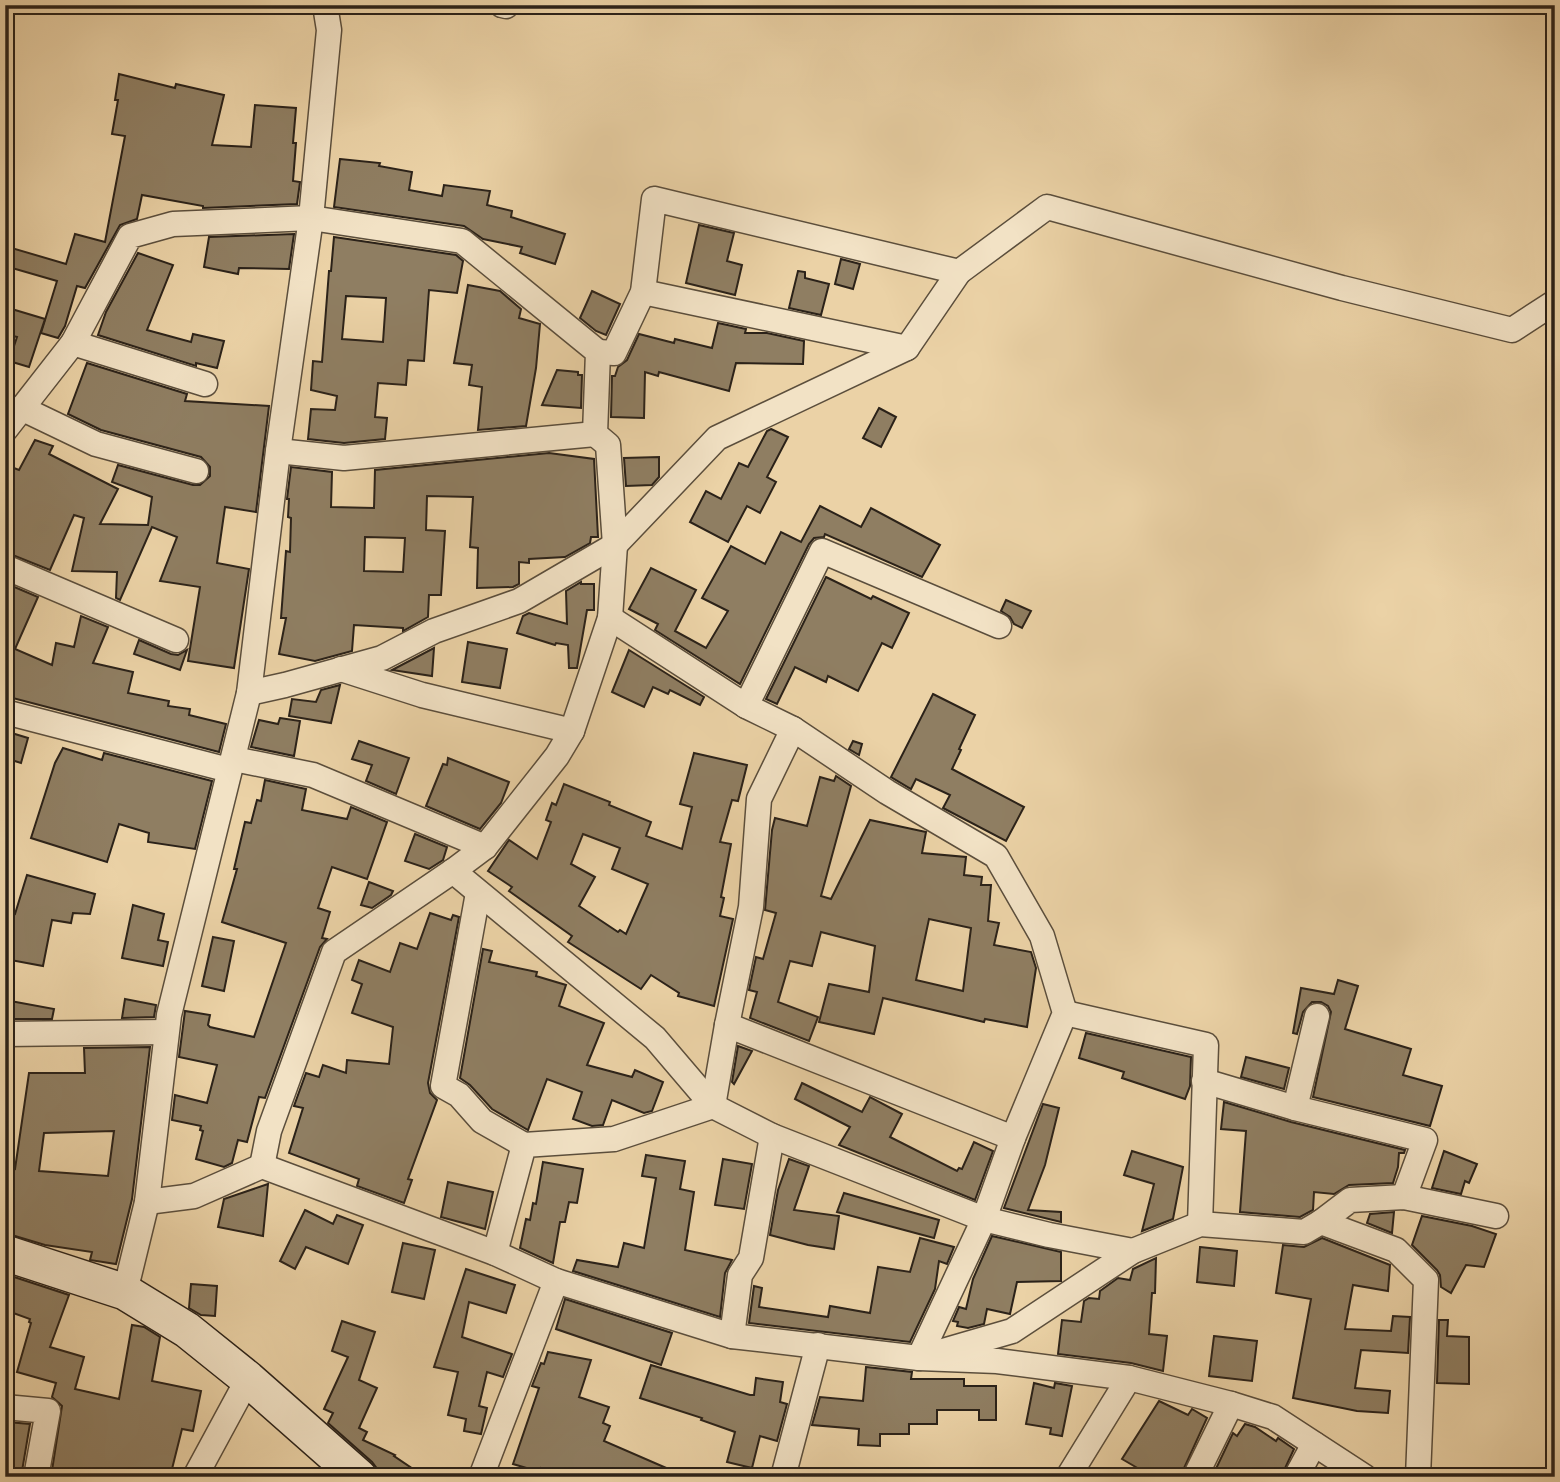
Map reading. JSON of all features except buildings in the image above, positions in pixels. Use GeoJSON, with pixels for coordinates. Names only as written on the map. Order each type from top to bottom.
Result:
{"type":"FeatureCollection","features":[{"type":"Feature","properties":{"kind":"main road"},"geometry":{"type":"LineString","coordinates":[[5,1253],[125,1292],[187,1330],[248,1379],[359,1477]]}},
{"type":"Feature","properties":{"kind":"street"},"geometry":{"type":"LineString","coordinates":[[125,1292],[147,1202],[166,1032],[249,693],[278,451],[311,218],[329,30],[326,5]]}},
{"type":"Feature","properties":{"kind":"street"},"geometry":{"type":"LineString","coordinates":[[5,430],[73,342],[130,236],[173,224],[311,218],[462,241],[598,352],[614,353],[643,292],[654,199],[959,272]]}},
{"type":"Feature","properties":{"kind":"street"},"geometry":{"type":"LineString","coordinates":[[249,693],[382,658],[434,631],[519,601],[615,545],[717,438],[907,348],[959,272],[1047,207],[1342,288],[1512,330],[1555,302]]}},
{"type":"Feature","properties":{"kind":"street"},"geometry":{"type":"LineString","coordinates":[[643,292],[907,348]]}},
{"type":"Feature","properties":{"kind":"street"},"geometry":{"type":"LineString","coordinates":[[73,342],[205,384]]}},
{"type":"Feature","properties":{"kind":"street"},"geometry":{"type":"LineString","coordinates":[[595,434],[598,352]]}},
{"type":"Feature","properties":{"kind":"street"},"geometry":{"type":"LineString","coordinates":[[21,408],[96,444],[196,471]]}},
{"type":"Feature","properties":{"kind":"street"},"geometry":{"type":"LineString","coordinates":[[261,1166],[269,1131],[334,952],[485,847],[557,756],[572,731],[610,618],[615,545],[608,445],[595,434],[344,458],[278,451]]}},
{"type":"Feature","properties":{"kind":"street"},"geometry":{"type":"LineString","coordinates":[[746,706],[822,551],[999,626]]}},
{"type":"Feature","properties":{"kind":"street"},"geometry":{"type":"LineString","coordinates":[[5,568],[176,640]]}},
{"type":"Feature","properties":{"kind":"street"},"geometry":{"type":"LineString","coordinates":[[610,618],[746,706],[793,729],[887,792],[996,856],[1042,936],[1066,1013],[1013,1138],[984,1219],[919,1358]]}},
{"type":"Feature","properties":{"kind":"street"},"geometry":{"type":"LineString","coordinates":[[341,669],[422,695],[572,731]]}},
{"type":"Feature","properties":{"kind":"street"},"geometry":{"type":"LineString","coordinates":[[5,712],[232,764],[313,775],[485,847]]}},
{"type":"Feature","properties":{"kind":"street"},"geometry":{"type":"LineString","coordinates":[[713,1106],[751,908],[759,799],[793,729]]}},
{"type":"Feature","properties":{"kind":"street"},"geometry":{"type":"LineString","coordinates":[[453,871],[655,1038],[713,1106],[772,1136],[984,1219],[1133,1251]]}},
{"type":"Feature","properties":{"kind":"street"},"geometry":{"type":"LineString","coordinates":[[478,893],[443,1086],[460,1095],[482,1121],[524,1145],[614,1139],[713,1106]]}},
{"type":"Feature","properties":{"kind":"street"},"geometry":{"type":"LineString","coordinates":[[1066,1013],[1206,1045],[1200,1224]]}},
{"type":"Feature","properties":{"kind":"street"},"geometry":{"type":"LineString","coordinates":[[1295,1108],[1317,1016]]}},
{"type":"Feature","properties":{"kind":"street"},"geometry":{"type":"LineString","coordinates":[[727,1025],[1013,1138]]}},
{"type":"Feature","properties":{"kind":"street"},"geometry":{"type":"LineString","coordinates":[[5,1034],[166,1032]]}},
{"type":"Feature","properties":{"kind":"street"},"geometry":{"type":"LineString","coordinates":[[1204,1081],[1295,1108],[1425,1140],[1404,1197]]}},
{"type":"Feature","properties":{"kind":"street"},"geometry":{"type":"LineString","coordinates":[[732,1336],[740,1275],[751,1258],[772,1136]]}},
{"type":"Feature","properties":{"kind":"street"},"geometry":{"type":"LineString","coordinates":[[495,1253],[524,1145]]}},
{"type":"Feature","properties":{"kind":"street"},"geometry":{"type":"LineString","coordinates":[[147,1202],[194,1196],[261,1166],[495,1253],[556,1281],[732,1336],[919,1358],[997,1361],[1129,1378],[1273,1417],[1365,1477]]}},
{"type":"Feature","properties":{"kind":"street"},"geometry":{"type":"LineString","coordinates":[[919,1358],[1012,1331],[1133,1251],[1200,1224],[1304,1232],[1350,1200],[1404,1197],[1496,1216]]}},
{"type":"Feature","properties":{"kind":"street"},"geometry":{"type":"LineString","coordinates":[[1321,1222],[1396,1250],[1426,1280],[1418,1477]]}},
{"type":"Feature","properties":{"kind":"street"},"geometry":{"type":"LineString","coordinates":[[489,1475],[556,1281]]}},
{"type":"Feature","properties":{"kind":"street"},"geometry":{"type":"LineString","coordinates":[[783,1477],[818,1345]]}},
{"type":"Feature","properties":{"kind":"street"},"geometry":{"type":"LineString","coordinates":[[1068,1477],[1129,1378]]}},
{"type":"Feature","properties":{"kind":"street"},"geometry":{"type":"LineString","coordinates":[[195,1477],[248,1379]]}},
{"type":"Feature","properties":{"kind":"street"},"geometry":{"type":"LineString","coordinates":[[1195,1477],[1231,1404]]}},
{"type":"Feature","properties":{"kind":"street"},"geometry":{"type":"LineString","coordinates":[[5,1407],[48,1410],[36,1477]]}},
{"type":"Feature","properties":{"kind":"street"},"geometry":{"type":"LineString","coordinates":[[1296,1477],[1314,1444]]}}]}
